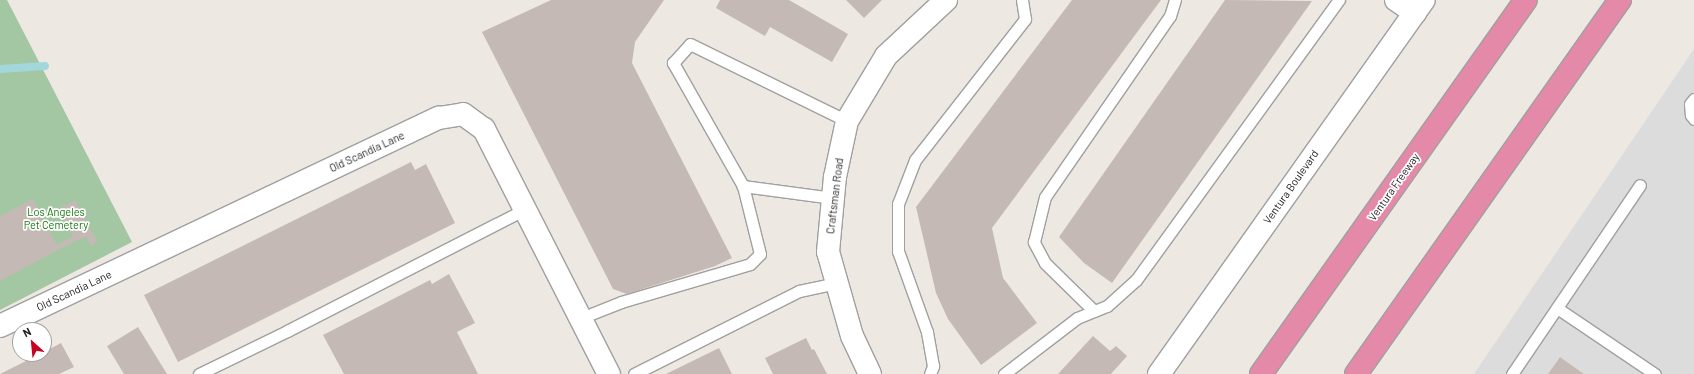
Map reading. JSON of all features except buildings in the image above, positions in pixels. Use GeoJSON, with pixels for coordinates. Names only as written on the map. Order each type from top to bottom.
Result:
{"type":"FeatureCollection","features":[{"type":"Feature","properties":{"kind":"highway","name":"Ventura Freeway"},"geometry":{"type":"LineString","coordinates":[[1261,374],[1526,0]]}},
{"type":"Feature","properties":{"kind":"highway"},"geometry":{"type":"LineString","coordinates":[[1356,374],[1620,0]]}},
{"type":"Feature","properties":{"kind":"street","name":"Craftsman Road"},"geometry":{"type":"LineString","coordinates":[[870,374],[852,336],[828,252],[835,176],[847,121],[886,56],[946,0]]}},
{"type":"Feature","properties":{"kind":"street"},"geometry":{"type":"LineString","coordinates":[[1396,0],[1419,7]]}},
{"type":"Feature","properties":{"kind":"street","name":"Ventura Boulevard"},"geometry":{"type":"LineString","coordinates":[[1158,374],[1419,7]]}},
{"type":"Feature","properties":{"kind":"street","name":"Old Scandia Lane"},"geometry":{"type":"LineString","coordinates":[[0,326],[439,118],[463,114],[484,129],[609,374]]}},
{"type":"Feature","properties":{"kind":"lane"},"geometry":{"type":"LineString","coordinates":[[930,374],[932,366],[927,332],[898,251],[898,204],[915,160],[1025,19],[1022,0]]}},
{"type":"Feature","properties":{"kind":"lane"},"geometry":{"type":"LineString","coordinates":[[1094,311],[1045,263],[1034,242],[1045,197],[1170,16],[1175,0]]}},
{"type":"Feature","properties":{"kind":"lane"},"geometry":{"type":"LineString","coordinates":[[1004,374],[1077,318],[1107,306],[1136,280],[1339,0]]}},
{"type":"Feature","properties":{"kind":"lane"},"geometry":{"type":"LineString","coordinates":[[581,318],[621,302],[750,264],[760,254],[743,186],[673,63],[690,44],[847,121]]}},
{"type":"Feature","properties":{"kind":"lane"},"geometry":{"type":"LineString","coordinates":[[1694,99],[1690,104],[1691,114],[1694,119]]}},
{"type":"Feature","properties":{"kind":"lane"},"geometry":{"type":"LineString","coordinates":[[1512,374],[1640,185]]}},
{"type":"Feature","properties":{"kind":"lane"},"geometry":{"type":"LineString","coordinates":[[743,186],[833,198]]}},
{"type":"Feature","properties":{"kind":"lane"},"geometry":{"type":"LineString","coordinates":[[198,374],[287,331],[526,209]]}},
{"type":"Feature","properties":{"kind":"lane"},"geometry":{"type":"LineString","coordinates":[[634,374],[799,291],[837,282]]}},
{"type":"Feature","properties":{"kind":"lane"},"geometry":{"type":"LineString","coordinates":[[1557,308],[1655,374]]}},
{"type":"Feature","properties":{"kind":"green space","name":"Los Angeles Pet Cemetery"},"geometry":{"type":"Polygon","coordinates":[[[0,0],[7,0],[132,242],[0,310],[0,0]]]}},
{"type":"Feature","properties":{"kind":"shaded area"},"geometry":{"type":"Polygon","coordinates":[[[1694,49],[1694,374],[1584,374],[1560,357],[1548,374],[1474,374],[1694,49]]]}},
{"type":"Feature","properties":{"kind":"waterway"},"geometry":{"type":"LineString","coordinates":[[0,69],[45,66]]}}]}
